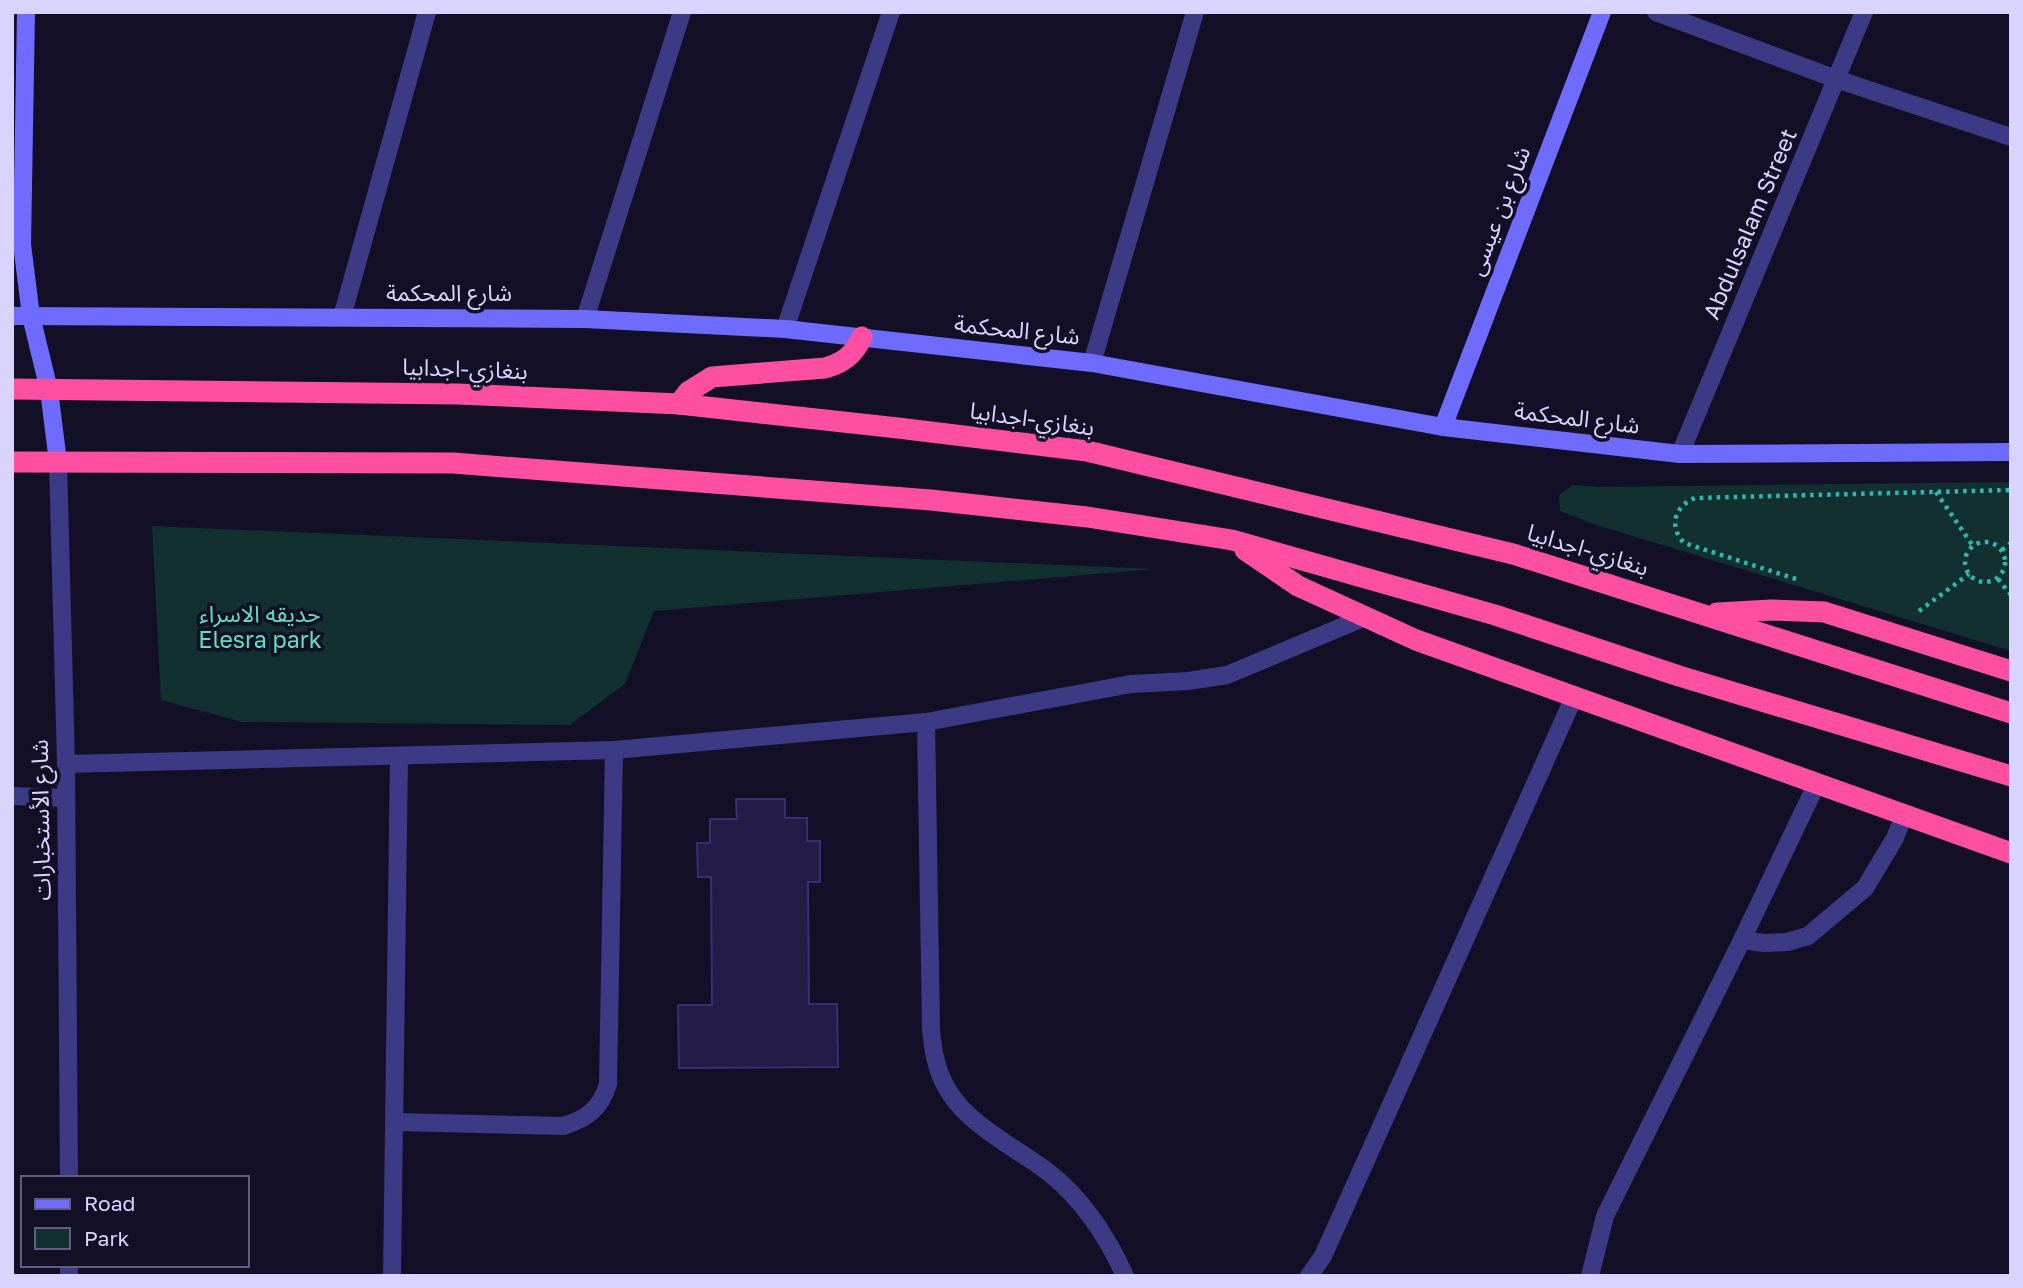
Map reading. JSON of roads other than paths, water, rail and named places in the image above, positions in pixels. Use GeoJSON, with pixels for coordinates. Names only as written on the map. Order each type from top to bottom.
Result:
{"type":"FeatureCollection","features":[{"type":"Feature","properties":{"kind":"highway"},"geometry":{"type":"LineString","coordinates":[[679,404],[688,392],[712,377],[837,365],[849,357],[862,337]]}},
{"type":"Feature","properties":{"kind":"highway","name":"بنغازي-اجدابيا"},"geometry":{"type":"LineString","coordinates":[[12,390],[458,394],[679,404],[1087,452],[1513,554],[2011,713]]}},
{"type":"Feature","properties":{"kind":"highway"},"geometry":{"type":"LineString","coordinates":[[12,462],[453,463],[931,500],[1087,517],[1232,540],[1495,615],[1679,676],[2011,776]]}},
{"type":"Feature","properties":{"kind":"highway"},"geometry":{"type":"LineString","coordinates":[[1232,540],[1298,586],[1416,640],[2011,853]]}},
{"type":"Feature","properties":{"kind":"highway"},"geometry":{"type":"LineString","coordinates":[[1705,614],[1771,610],[1824,612],[2011,671]]}},
{"type":"Feature","properties":{"kind":"street"},"geometry":{"type":"LineString","coordinates":[[26,12],[22,244],[31,316],[49,390],[58,462]]}},
{"type":"Feature","properties":{"kind":"street"},"geometry":{"type":"LineString","coordinates":[[342,317],[427,12]]}},
{"type":"Feature","properties":{"kind":"street"},"geometry":{"type":"LineString","coordinates":[[585,319],[682,12]]}},
{"type":"Feature","properties":{"kind":"street"},"geometry":{"type":"LineString","coordinates":[[785,328],[891,12]]}},
{"type":"Feature","properties":{"kind":"street"},"geometry":{"type":"LineString","coordinates":[[1092,363],[1195,12]]}},
{"type":"Feature","properties":{"kind":"street","name":"شارع بن عيسى"},"geometry":{"type":"LineString","coordinates":[[1443,427],[1602,12]]}},
{"type":"Feature","properties":{"kind":"street"},"geometry":{"type":"LineString","coordinates":[[1656,12],[1836,79],[2011,137]]}},
{"type":"Feature","properties":{"kind":"street","name":"Abdulsalam Street"},"geometry":{"type":"LineString","coordinates":[[1680,454],[1864,12]]}},
{"type":"Feature","properties":{"kind":"street","name":"شارع المحكمة"},"geometry":{"type":"LineString","coordinates":[[12,316],[585,319],[785,328],[1092,363],[1443,427],[1680,454],[2011,452]]}},
{"type":"Feature","properties":{"kind":"street","name":"شارع الأستخبارات"},"geometry":{"type":"LineString","coordinates":[[58,462],[66,764],[69,1176]]}},
{"type":"Feature","properties":{"kind":"street"},"geometry":{"type":"LineString","coordinates":[[66,764],[614,750],[926,722],[1131,684],[1188,681],[1227,675],[1363,618]]}},
{"type":"Feature","properties":{"kind":"street"},"geometry":{"type":"LineString","coordinates":[[1309,1276],[1323,1256],[1574,696]]}},
{"type":"Feature","properties":{"kind":"street"},"geometry":{"type":"LineString","coordinates":[[926,722],[930,1029],[936,1063],[950,1095],[973,1121],[1050,1174],[1086,1211],[1113,1250],[1125,1276]]}},
{"type":"Feature","properties":{"kind":"street"},"geometry":{"type":"LineString","coordinates":[[395,1122],[563,1126],[578,1122],[599,1105],[608,1084],[614,750]]}},
{"type":"Feature","properties":{"kind":"street"},"geometry":{"type":"LineString","coordinates":[[393,1276],[399,756]]}},
{"type":"Feature","properties":{"kind":"street"},"geometry":{"type":"LineString","coordinates":[[1590,1276],[1605,1216],[1742,940],[1816,783]]}},
{"type":"Feature","properties":{"kind":"street"},"geometry":{"type":"LineString","coordinates":[[12,796],[66,798]]}},
{"type":"Feature","properties":{"kind":"street"},"geometry":{"type":"LineString","coordinates":[[1742,940],[1787,942],[1808,936],[1865,888],[1895,838],[1904,815]]}},
{"type":"Feature","properties":{"kind":"park label","name":"حديقه الاسراء Elesra park"},"geometry":{"type":"Point","coordinates":[260,627]}}]}
